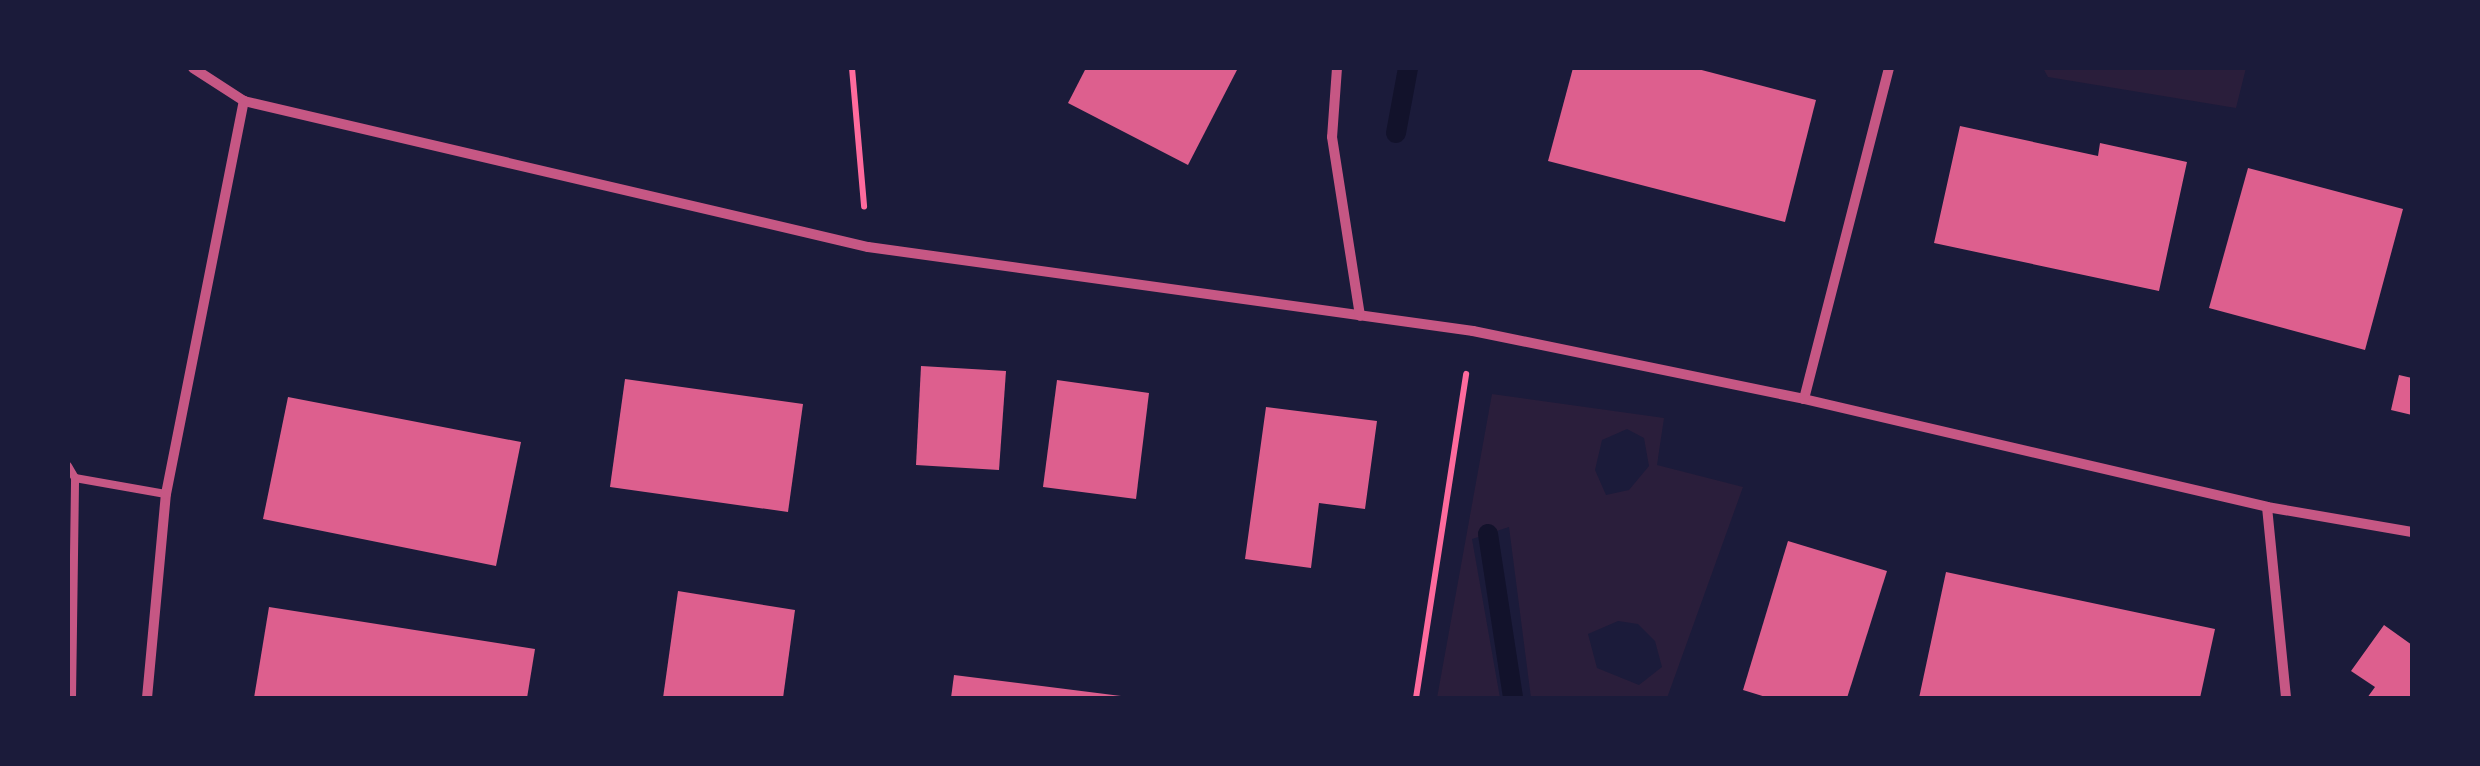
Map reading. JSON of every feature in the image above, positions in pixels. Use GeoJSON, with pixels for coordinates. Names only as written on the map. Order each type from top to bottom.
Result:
{"type":"FeatureCollection","features":[{"type":"Feature","properties":{"kind":"street"},"geometry":{"type":"LineString","coordinates":[[193,68],[244,102],[868,246],[1473,330],[1804,399],[2267,508],[2412,532]]}},
{"type":"Feature","properties":{"kind":"street"},"geometry":{"type":"LineString","coordinates":[[1337,68],[1332,136],[1360,316]]}},
{"type":"Feature","properties":{"kind":"street"},"geometry":{"type":"LineString","coordinates":[[1804,399],[1889,68]]}},
{"type":"Feature","properties":{"kind":"street"},"geometry":{"type":"LineString","coordinates":[[147,698],[166,494],[244,102]]}},
{"type":"Feature","properties":{"kind":"street"},"geometry":{"type":"LineString","coordinates":[[2267,508],[2286,698]]}},
{"type":"Feature","properties":{"kind":"lane"},"geometry":{"type":"LineString","coordinates":[[68,466],[74,478],[72,698]]}},
{"type":"Feature","properties":{"kind":"lane"},"geometry":{"type":"LineString","coordinates":[[74,478],[166,494]]}},
{"type":"Feature","properties":{"kind":"path"},"geometry":{"type":"LineString","coordinates":[[852,68],[868,246]]}},
{"type":"Feature","properties":{"kind":"path"},"geometry":{"type":"LineString","coordinates":[[1416,698],[1473,330]]}},
{"type":"Feature","properties":{"kind":"shaded area"},"geometry":{"type":"Polygon","coordinates":[[[2043,68],[2246,68],[2236,108],[2048,77],[2043,68]]]}},
{"type":"Feature","properties":{"kind":"shaded area"},"geometry":{"type":"Polygon","coordinates":[[[1492,394],[1664,418],[1657,465],[1743,487],[1667,698],[1531,698],[1509,527],[1472,539],[1500,698],[1437,698],[1492,394]],[[1627,429],[1602,440],[1595,470],[1606,495],[1629,490],[1649,466],[1644,438],[1627,429]],[[1618,621],[1588,634],[1597,668],[1639,685],[1662,667],[1655,641],[1638,624],[1618,621]]]}},
{"type":"Feature","properties":{"kind":"building"},"geometry":{"type":"Polygon","coordinates":[[[1086,68],[1238,68],[1188,165],[1068,103],[1086,68]]]}},
{"type":"Feature","properties":{"kind":"building"},"geometry":{"type":"Polygon","coordinates":[[[1573,68],[1694,68],[1816,100],[1785,222],[1548,161],[1573,68]]]}},
{"type":"Feature","properties":{"kind":"building"},"geometry":{"type":"Polygon","coordinates":[[[1960,126],[2098,156],[2100,143],[2187,162],[2159,291],[1934,243],[1960,126]]]}},
{"type":"Feature","properties":{"kind":"building"},"geometry":{"type":"Polygon","coordinates":[[[2248,168],[2403,209],[2365,350],[2209,308],[2248,168]]]}},
{"type":"Feature","properties":{"kind":"building"},"geometry":{"type":"Polygon","coordinates":[[[921,366],[1006,371],[999,470],[916,465],[921,366]]]}},
{"type":"Feature","properties":{"kind":"building"},"geometry":{"type":"Polygon","coordinates":[[[2399,375],[2412,378],[2412,415],[2391,410],[2399,375]]]}},
{"type":"Feature","properties":{"kind":"building"},"geometry":{"type":"Polygon","coordinates":[[[625,379],[803,404],[788,512],[610,487],[625,379]]]}},
{"type":"Feature","properties":{"kind":"building"},"geometry":{"type":"Polygon","coordinates":[[[1057,380],[1149,393],[1136,499],[1043,487],[1057,380]]]}},
{"type":"Feature","properties":{"kind":"building"},"geometry":{"type":"Polygon","coordinates":[[[288,397],[521,442],[496,566],[263,519],[288,397]]]}},
{"type":"Feature","properties":{"kind":"building"},"geometry":{"type":"Polygon","coordinates":[[[1266,407],[1377,421],[1365,509],[1319,503],[1311,568],[1245,559],[1266,407]]]}},
{"type":"Feature","properties":{"kind":"building"},"geometry":{"type":"Polygon","coordinates":[[[1788,541],[1887,571],[1847,698],[1769,698],[1743,690],[1788,541]]]}},
{"type":"Feature","properties":{"kind":"building"},"geometry":{"type":"Polygon","coordinates":[[[1946,572],[2215,629],[2200,698],[1919,698],[1946,572]]]}},
{"type":"Feature","properties":{"kind":"building"},"geometry":{"type":"Polygon","coordinates":[[[678,591],[795,610],[783,698],[663,698],[678,591]]]}},
{"type":"Feature","properties":{"kind":"building"},"geometry":{"type":"Polygon","coordinates":[[[269,607],[535,649],[527,698],[254,698],[269,607]]]}},
{"type":"Feature","properties":{"kind":"building"},"geometry":{"type":"Polygon","coordinates":[[[2384,625],[2412,645],[2412,698],[2367,698],[2375,687],[2351,671],[2384,625]]]}},
{"type":"Feature","properties":{"kind":"building"},"geometry":{"type":"Polygon","coordinates":[[[954,675],[1121,696],[951,698],[954,675]]]}},
{"type":"Feature","properties":{"kind":"waterway"},"geometry":{"type":"LineString","coordinates":[[1396,133],[1408,68]]}},
{"type":"Feature","properties":{"kind":"waterway"},"geometry":{"type":"LineString","coordinates":[[1488,534],[1513,698]]}}]}
